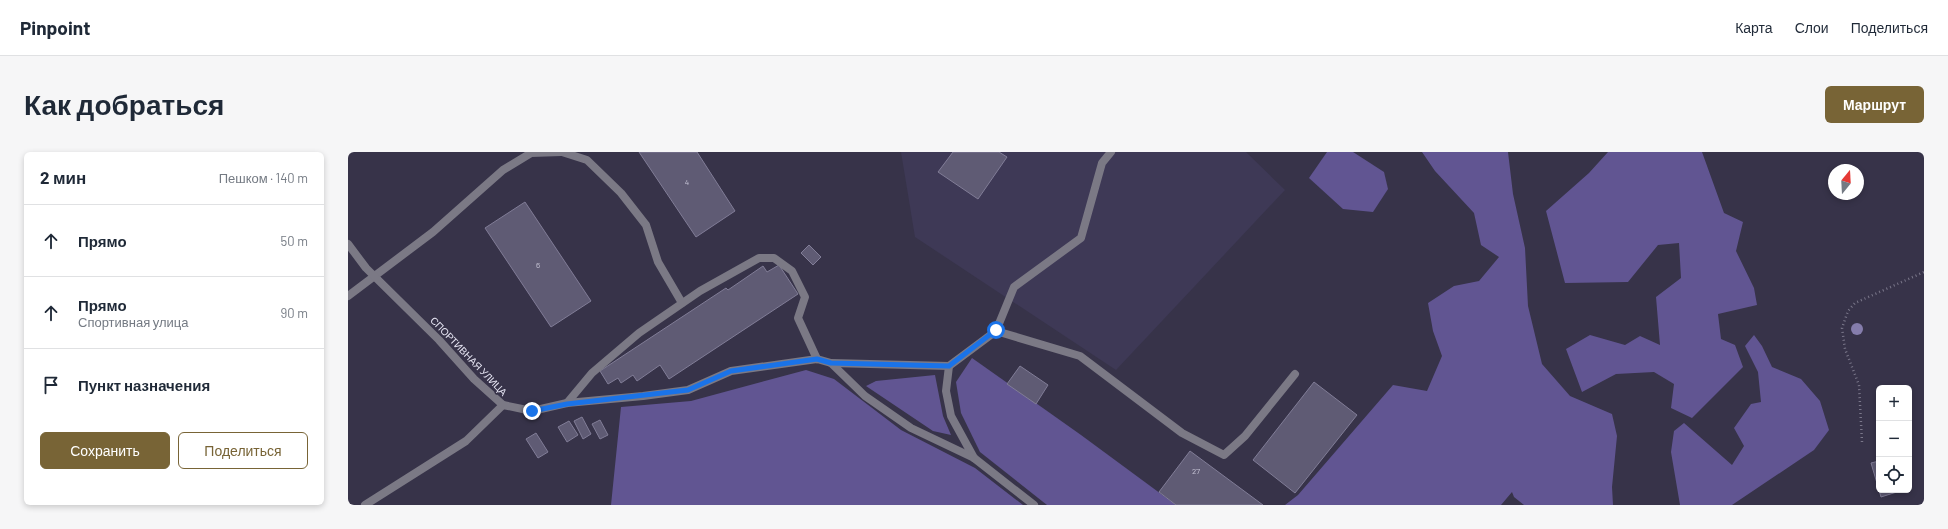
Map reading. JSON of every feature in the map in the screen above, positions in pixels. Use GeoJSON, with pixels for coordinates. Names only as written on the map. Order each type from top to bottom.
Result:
{"type":"FeatureCollection","features":[{"type":"Feature","properties":{"kind":"street"},"geometry":{"type":"LineString","coordinates":[[348,296],[433,232],[503,170],[531,153],[561,152],[587,160],[621,193],[646,225],[658,262],[682,303]]}},
{"type":"Feature","properties":{"kind":"street"},"geometry":{"type":"LineString","coordinates":[[831,363],[949,366],[996,330],[1014,287],[1081,238],[1102,163],[1111,152]]}},
{"type":"Feature","properties":{"kind":"street","name":"СПОРТИВНАЯ УЛИЦА"},"geometry":{"type":"LineString","coordinates":[[348,244],[375,277],[439,340],[474,379],[503,405],[532,411],[567,404],[688,390],[731,371],[817,359],[831,363],[865,396],[911,428],[974,458],[1034,505]]}},
{"type":"Feature","properties":{"kind":"street"},"geometry":{"type":"LineString","coordinates":[[567,404],[592,373],[639,333],[682,303],[759,258],[774,258],[792,271],[805,297],[798,318],[817,359]]}},
{"type":"Feature","properties":{"kind":"street"},"geometry":{"type":"LineString","coordinates":[[996,330],[1080,356],[1182,433],[1224,455],[1245,436],[1295,374]]}},
{"type":"Feature","properties":{"kind":"street"},"geometry":{"type":"LineString","coordinates":[[949,366],[946,391],[951,416],[974,458]]}},
{"type":"Feature","properties":{"kind":"street"},"geometry":{"type":"LineString","coordinates":[[365,505],[466,441],[503,405]]}},
{"type":"Feature","properties":{"kind":"path"},"geometry":{"type":"LineString","coordinates":[[1862,442],[1859,385],[1845,349],[1842,328],[1848,311],[1855,303],[1924,272]]}},
{"type":"Feature","properties":{"kind":"shaded area"},"geometry":{"type":"Polygon","coordinates":[[[901,152],[1246,152],[1285,190],[1116,370],[915,237],[901,152]]]}},
{"type":"Feature","properties":{"kind":"shaded area"},"geometry":{"type":"Polygon","coordinates":[[[1327,152],[1353,152],[1384,172],[1388,189],[1373,212],[1343,209],[1309,178],[1327,152]]]}},
{"type":"Feature","properties":{"kind":"shaded area"},"geometry":{"type":"Polygon","coordinates":[[[1422,152],[1508,152],[1513,194],[1525,248],[1528,306],[1542,364],[1570,396],[1612,414],[1617,436],[1612,487],[1613,505],[1524,505],[1514,497],[1512,492],[1501,505],[1285,505],[1298,495],[1393,385],[1427,391],[1442,356],[1433,331],[1428,303],[1454,286],[1479,281],[1499,257],[1481,245],[1474,213],[1435,171],[1422,152]]]}},
{"type":"Feature","properties":{"kind":"shaded area"},"geometry":{"type":"Polygon","coordinates":[[[1608,152],[1702,152],[1724,213],[1743,222],[1736,251],[1754,288],[1757,305],[1718,314],[1721,339],[1735,345],[1743,367],[1692,418],[1671,408],[1674,384],[1654,372],[1616,374],[1582,392],[1566,349],[1590,335],[1625,345],[1640,336],[1660,345],[1656,297],[1681,278],[1679,243],[1658,245],[1628,282],[1565,283],[1546,211],[1589,173],[1608,152]]]}},
{"type":"Feature","properties":{"kind":"shaded area"},"geometry":{"type":"Polygon","coordinates":[[[1754,335],[1762,346],[1772,367],[1801,379],[1820,401],[1829,430],[1814,450],[1732,505],[1680,505],[1671,452],[1674,431],[1684,423],[1732,465],[1744,446],[1734,428],[1751,404],[1761,402],[1758,372],[1745,346],[1754,335]]]}},
{"type":"Feature","properties":{"kind":"shaded area"},"geometry":{"type":"Polygon","coordinates":[[[972,358],[1081,435],[1176,505],[1047,505],[980,452],[961,413],[956,382],[972,358]]]}},
{"type":"Feature","properties":{"kind":"shaded area"},"geometry":{"type":"Polygon","coordinates":[[[806,370],[834,379],[901,430],[975,468],[1023,505],[611,505],[621,407],[691,401],[806,370]]]}},
{"type":"Feature","properties":{"kind":"shaded area"},"geometry":{"type":"Polygon","coordinates":[[[935,375],[943,416],[951,435],[933,431],[866,386],[876,381],[935,375]]]}},
{"type":"Feature","properties":{"kind":"building"},"geometry":{"type":"Polygon","coordinates":[[[639,152],[697,152],[735,211],[696,237],[639,152]]]}},
{"type":"Feature","properties":{"kind":"building"},"geometry":{"type":"Polygon","coordinates":[[[953,152],[999,152],[1007,157],[978,199],[938,172],[953,152]]]}},
{"type":"Feature","properties":{"kind":"building"},"geometry":{"type":"Polygon","coordinates":[[[525,202],[591,301],[551,327],[485,228],[525,202]]]}},
{"type":"Feature","properties":{"kind":"building"},"geometry":{"type":"Polygon","coordinates":[[[809,245],[821,257],[813,265],[801,253],[809,245]]]}},
{"type":"Feature","properties":{"kind":"building"},"geometry":{"type":"Polygon","coordinates":[[[779,265],[798,294],[669,379],[660,365],[637,381],[633,375],[621,383],[618,378],[608,384],[600,371],[726,288],[728,290],[763,266],[767,272],[779,265]]]}},
{"type":"Feature","properties":{"kind":"building"},"geometry":{"type":"Polygon","coordinates":[[[1020,366],[1048,385],[1036,404],[1007,384],[1020,366]]]}},
{"type":"Feature","properties":{"kind":"building"},"geometry":{"type":"Polygon","coordinates":[[[1314,382],[1357,415],[1295,493],[1253,460],[1314,382]]]}},
{"type":"Feature","properties":{"kind":"building"},"geometry":{"type":"Polygon","coordinates":[[[582,417],[591,434],[583,439],[574,421],[582,417]]]}},
{"type":"Feature","properties":{"kind":"building"},"geometry":{"type":"Polygon","coordinates":[[[600,420],[608,435],[600,439],[592,424],[600,420]]]}},
{"type":"Feature","properties":{"kind":"building"},"geometry":{"type":"Polygon","coordinates":[[[569,421],[578,435],[567,442],[558,427],[569,421]]]}},
{"type":"Feature","properties":{"kind":"building"},"geometry":{"type":"Polygon","coordinates":[[[536,433],[548,452],[538,458],[526,439],[536,433]]]}},
{"type":"Feature","properties":{"kind":"building"},"geometry":{"type":"Polygon","coordinates":[[[1190,451],[1263,505],[1176,505],[1159,492],[1190,451]]]}},
{"type":"Feature","properties":{"kind":"building"},"geometry":{"type":"Polygon","coordinates":[[[1876,462],[1876,480],[1871,463],[1876,462]]]}},
{"type":"Feature","properties":{"kind":"building"},"geometry":{"type":"Polygon","coordinates":[[[1880,493],[1894,493],[1881,497],[1880,493]]]}},
{"type":"Feature","properties":{"kind":"route"},"geometry":{"type":"LineString","coordinates":[[532,411],[567,404],[688,390],[731,371],[817,359],[831,363],[949,366],[996,330]]}}]}
